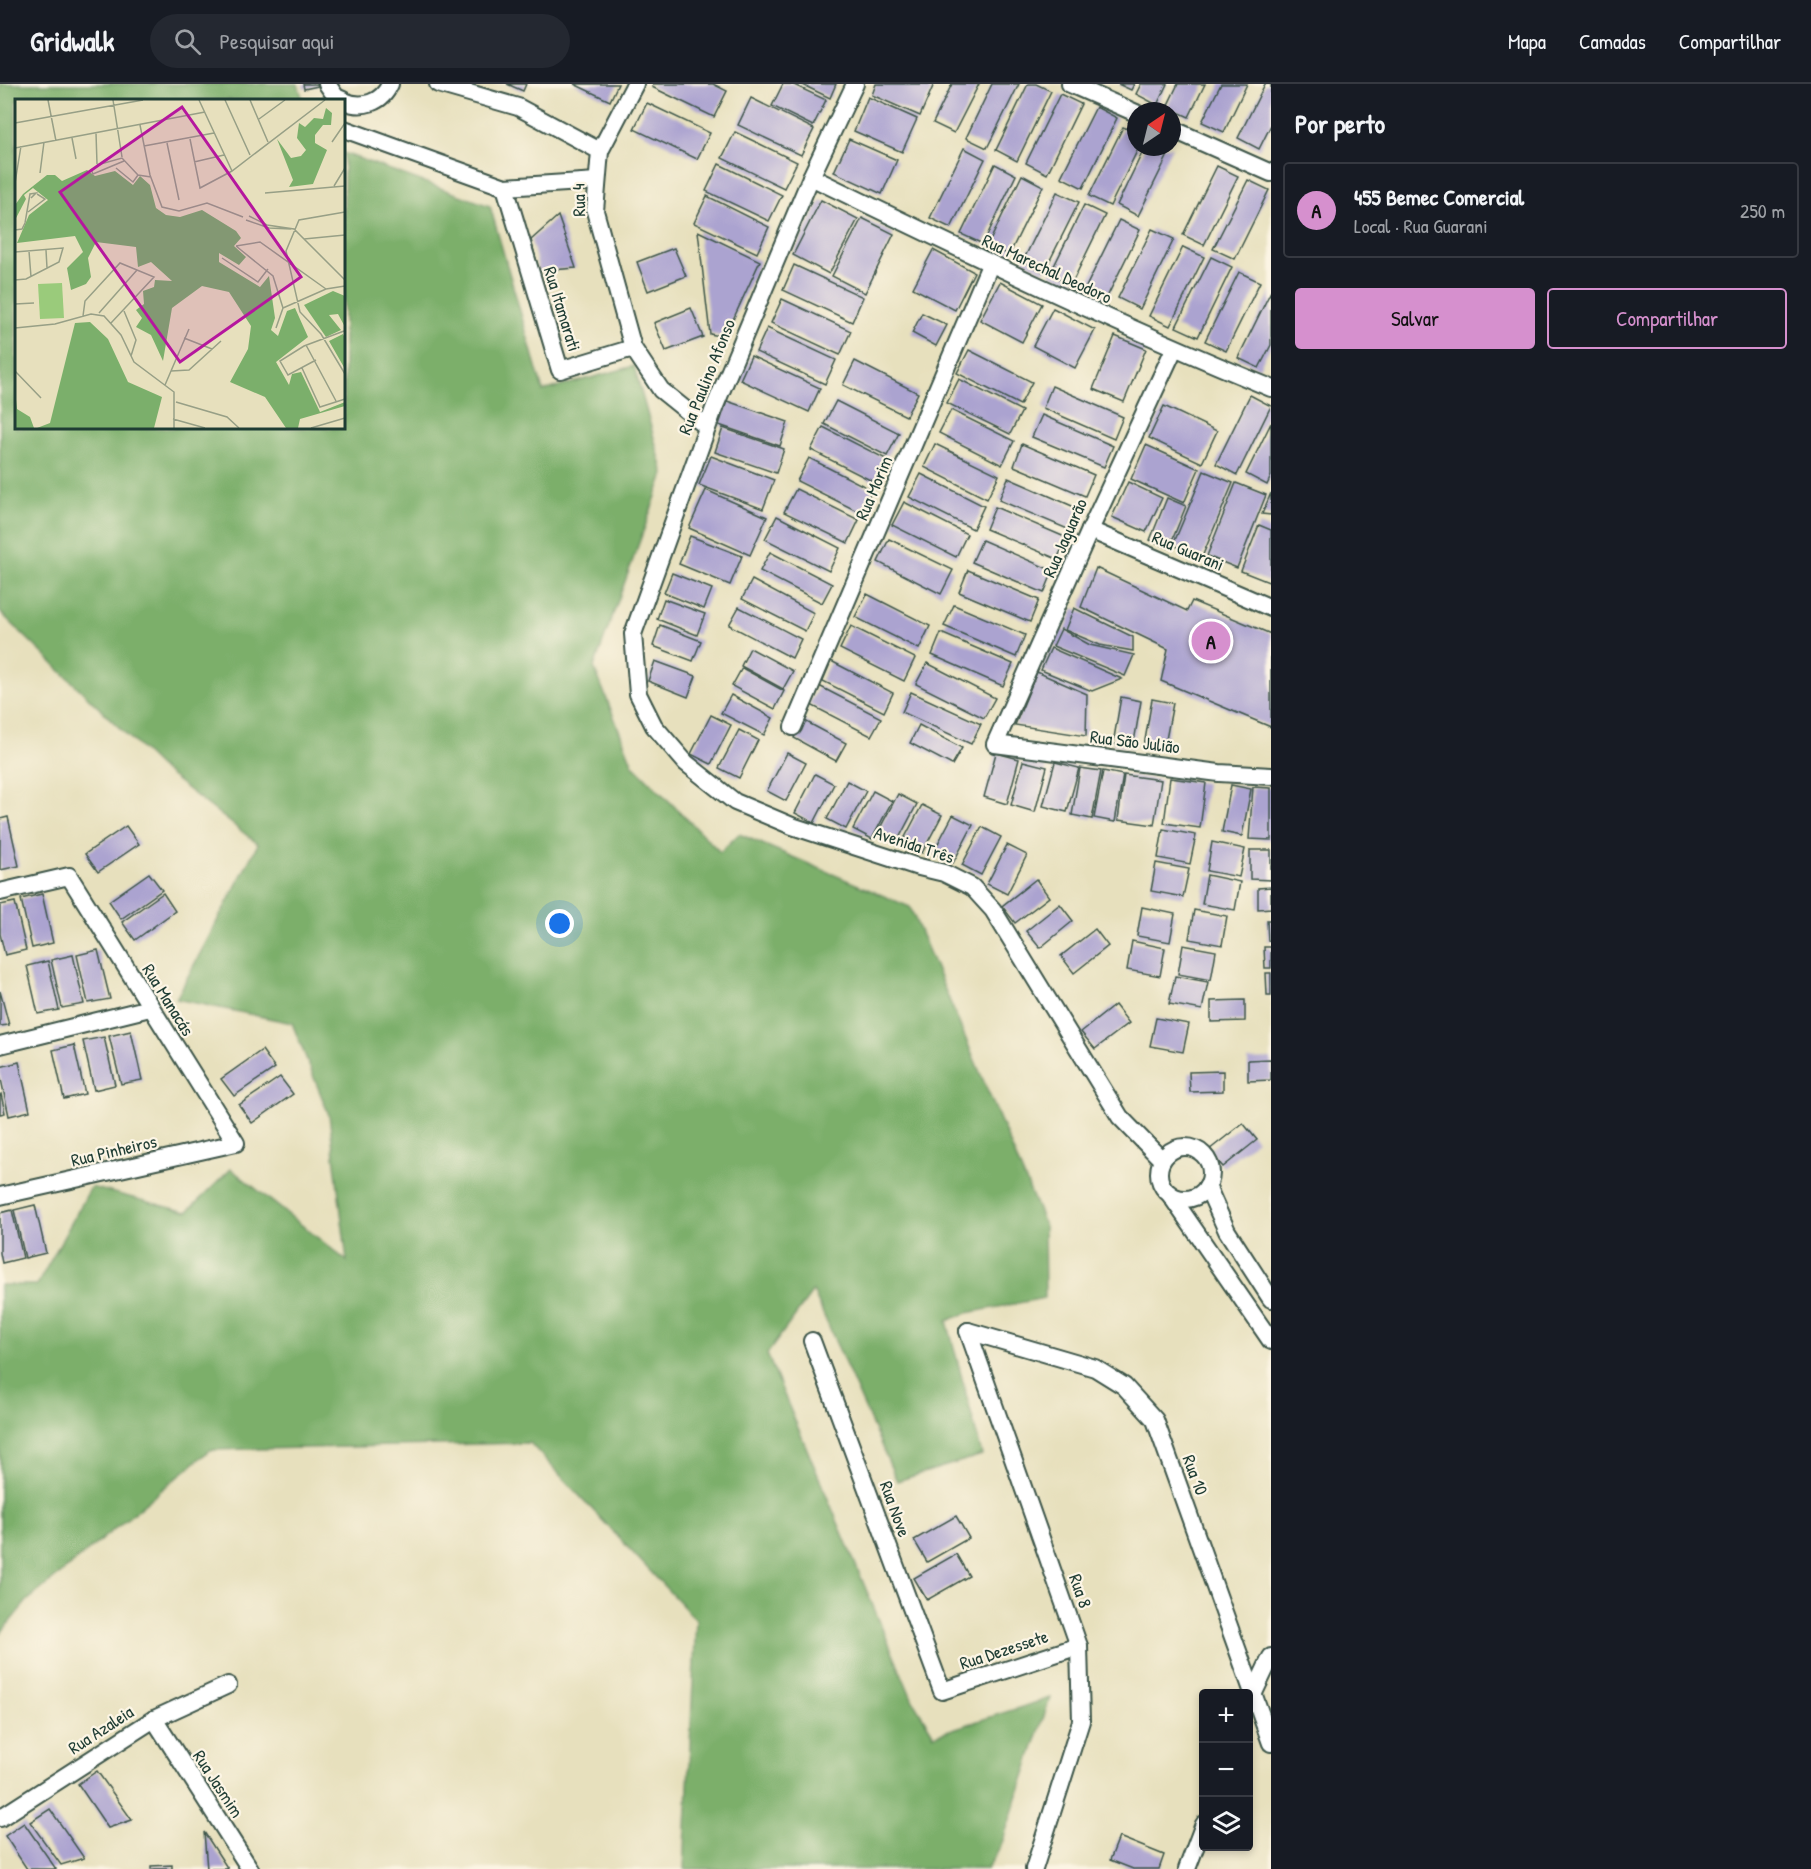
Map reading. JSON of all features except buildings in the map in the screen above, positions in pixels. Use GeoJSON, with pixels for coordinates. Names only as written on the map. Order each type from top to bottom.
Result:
{"type":"FeatureCollection","features":[{"type":"Feature","properties":{"kind":"street"},"geometry":{"type":"LineString","coordinates":[[320,99],[325,84]]}},
{"type":"Feature","properties":{"kind":"street"},"geometry":{"type":"LineString","coordinates":[[325,84],[340,99]]}},
{"type":"Feature","properties":{"kind":"street"},"geometry":{"type":"LineString","coordinates":[[345,102],[358,105],[369,104],[380,98],[388,90],[390,84]]}},
{"type":"Feature","properties":{"kind":"street"},"geometry":{"type":"LineString","coordinates":[[438,84],[518,108],[600,150],[635,84]]}},
{"type":"Feature","properties":{"kind":"street","name":"Rua Paulino Afonso"},"geometry":{"type":"LineString","coordinates":[[638,694],[633,634],[707,428],[811,177],[855,84]]}},
{"type":"Feature","properties":{"kind":"street"},"geometry":{"type":"LineString","coordinates":[[1071,84],[1127,109]]}},
{"type":"Feature","properties":{"kind":"street"},"geometry":{"type":"LineString","coordinates":[[345,129],[505,187],[597,181]]}},
{"type":"Feature","properties":{"kind":"street"},"geometry":{"type":"LineString","coordinates":[[1181,133],[1271,173]]}},
{"type":"Feature","properties":{"kind":"street","name":"Rua 4"},"geometry":{"type":"LineString","coordinates":[[600,150],[595,211],[633,348],[661,390],[707,428]]}},
{"type":"Feature","properties":{"kind":"street","name":"Rua Marechal Deodoro"},"geometry":{"type":"LineString","coordinates":[[811,177],[990,265],[1174,349],[1271,388]]}},
{"type":"Feature","properties":{"kind":"street","name":"Rua Itamarati"},"geometry":{"type":"LineString","coordinates":[[505,187],[560,370],[633,348]]}},
{"type":"Feature","properties":{"kind":"street","name":"Rua Morim"},"geometry":{"type":"LineString","coordinates":[[793,727],[990,265]]}},
{"type":"Feature","properties":{"kind":"street","name":"Rua Jaguarão"},"geometry":{"type":"LineString","coordinates":[[995,744],[1090,530],[1174,349]]}},
{"type":"Feature","properties":{"kind":"street","name":"Rua Guarani"},"geometry":{"type":"LineString","coordinates":[[1090,530],[1271,608]]}},
{"type":"Feature","properties":{"kind":"street","name":"Avenida Três"},"geometry":{"type":"LineString","coordinates":[[638,694],[654,726],[686,763],[735,802],[792,826],[915,866],[945,873],[972,887],[993,910],[1120,1117],[1162,1160]]}},
{"type":"Feature","properties":{"kind":"street","name":"Rua São Julião"},"geometry":{"type":"LineString","coordinates":[[995,744],[1219,772],[1271,776]]}},
{"type":"Feature","properties":{"kind":"street","name":"Rua Manacás"},"geometry":{"type":"LineString","coordinates":[[0,892],[69,876],[236,1143]]}},
{"type":"Feature","properties":{"kind":"street"},"geometry":{"type":"LineString","coordinates":[[0,1045],[150,1008]]}},
{"type":"Feature","properties":{"kind":"street","name":"Rua Pinheiros"},"geometry":{"type":"LineString","coordinates":[[0,1196],[236,1143]]}},
{"type":"Feature","properties":{"kind":"street"},"geometry":{"type":"LineString","coordinates":[[1189,1147],[1197,1150],[1209,1162],[1211,1170],[1207,1186],[1202,1193],[1185,1199],[1169,1193],[1164,1189],[1159,1178],[1162,1160],[1173,1149],[1189,1147]]}},
{"type":"Feature","properties":{"kind":"street"},"geometry":{"type":"LineString","coordinates":[[1207,1186],[1227,1231],[1271,1299]]}},
{"type":"Feature","properties":{"kind":"street"},"geometry":{"type":"LineString","coordinates":[[1169,1193],[1271,1341]]}},
{"type":"Feature","properties":{"kind":"street","name":"Rua 8"},"geometry":{"type":"LineString","coordinates":[[968,1331],[1079,1646],[1081,1721],[1034,1869]]}},
{"type":"Feature","properties":{"kind":"street","name":"Rua 10"},"geometry":{"type":"LineString","coordinates":[[968,1331],[1095,1368],[1124,1386],[1155,1420],[1247,1689]]}},
{"type":"Feature","properties":{"kind":"street","name":"Rua Nove"},"geometry":{"type":"LineString","coordinates":[[812,1341],[942,1691]]}},
{"type":"Feature","properties":{"kind":"street","name":"Rua Dezessete"},"geometry":{"type":"LineString","coordinates":[[942,1691],[1079,1646]]}},
{"type":"Feature","properties":{"kind":"street"},"geometry":{"type":"LineString","coordinates":[[1253,1696],[1271,1657]]}},
{"type":"Feature","properties":{"kind":"street","name":"Rua Azaleia"},"geometry":{"type":"LineString","coordinates":[[0,1818],[154,1719],[228,1685]]}},
{"type":"Feature","properties":{"kind":"street","name":"Rua 10"},"geometry":{"type":"LineString","coordinates":[[1253,1704],[1271,1743]]}},
{"type":"Feature","properties":{"kind":"street","name":"Rua Jasmim"},"geometry":{"type":"LineString","coordinates":[[154,1719],[250,1869]]}},
{"type":"Feature","properties":{"kind":"street"},"geometry":{"type":"LineString","coordinates":[[1186,1869],[1199,1835]]}},
{"type":"Feature","properties":{"kind":"green space"},"geometry":{"type":"Polygon","coordinates":[[[0,84],[298,84],[303,99],[15,99],[15,429],[345,429],[345,153],[490,206],[543,391],[634,366],[664,474],[594,667],[633,765],[720,852],[739,834],[910,907],[1044,1224],[1045,1298],[967,1313],[947,1321],[982,1455],[897,1481],[813,1291],[767,1354],[913,1701],[934,1735],[1050,1698],[1001,1846],[987,1869],[684,1869],[696,1620],[530,1443],[210,1450],[27,1601],[0,1634],[0,1285],[37,1285],[91,1187],[187,1212],[231,1169],[347,1261],[329,1115],[292,1023],[176,999],[258,844],[163,770],[0,612],[0,84]]]}},
{"type":"Feature","properties":{"kind":"place","name":"455 Bemec Comercial"},"geometry":{"type":"Point","coordinates":[1211,641]}}]}
